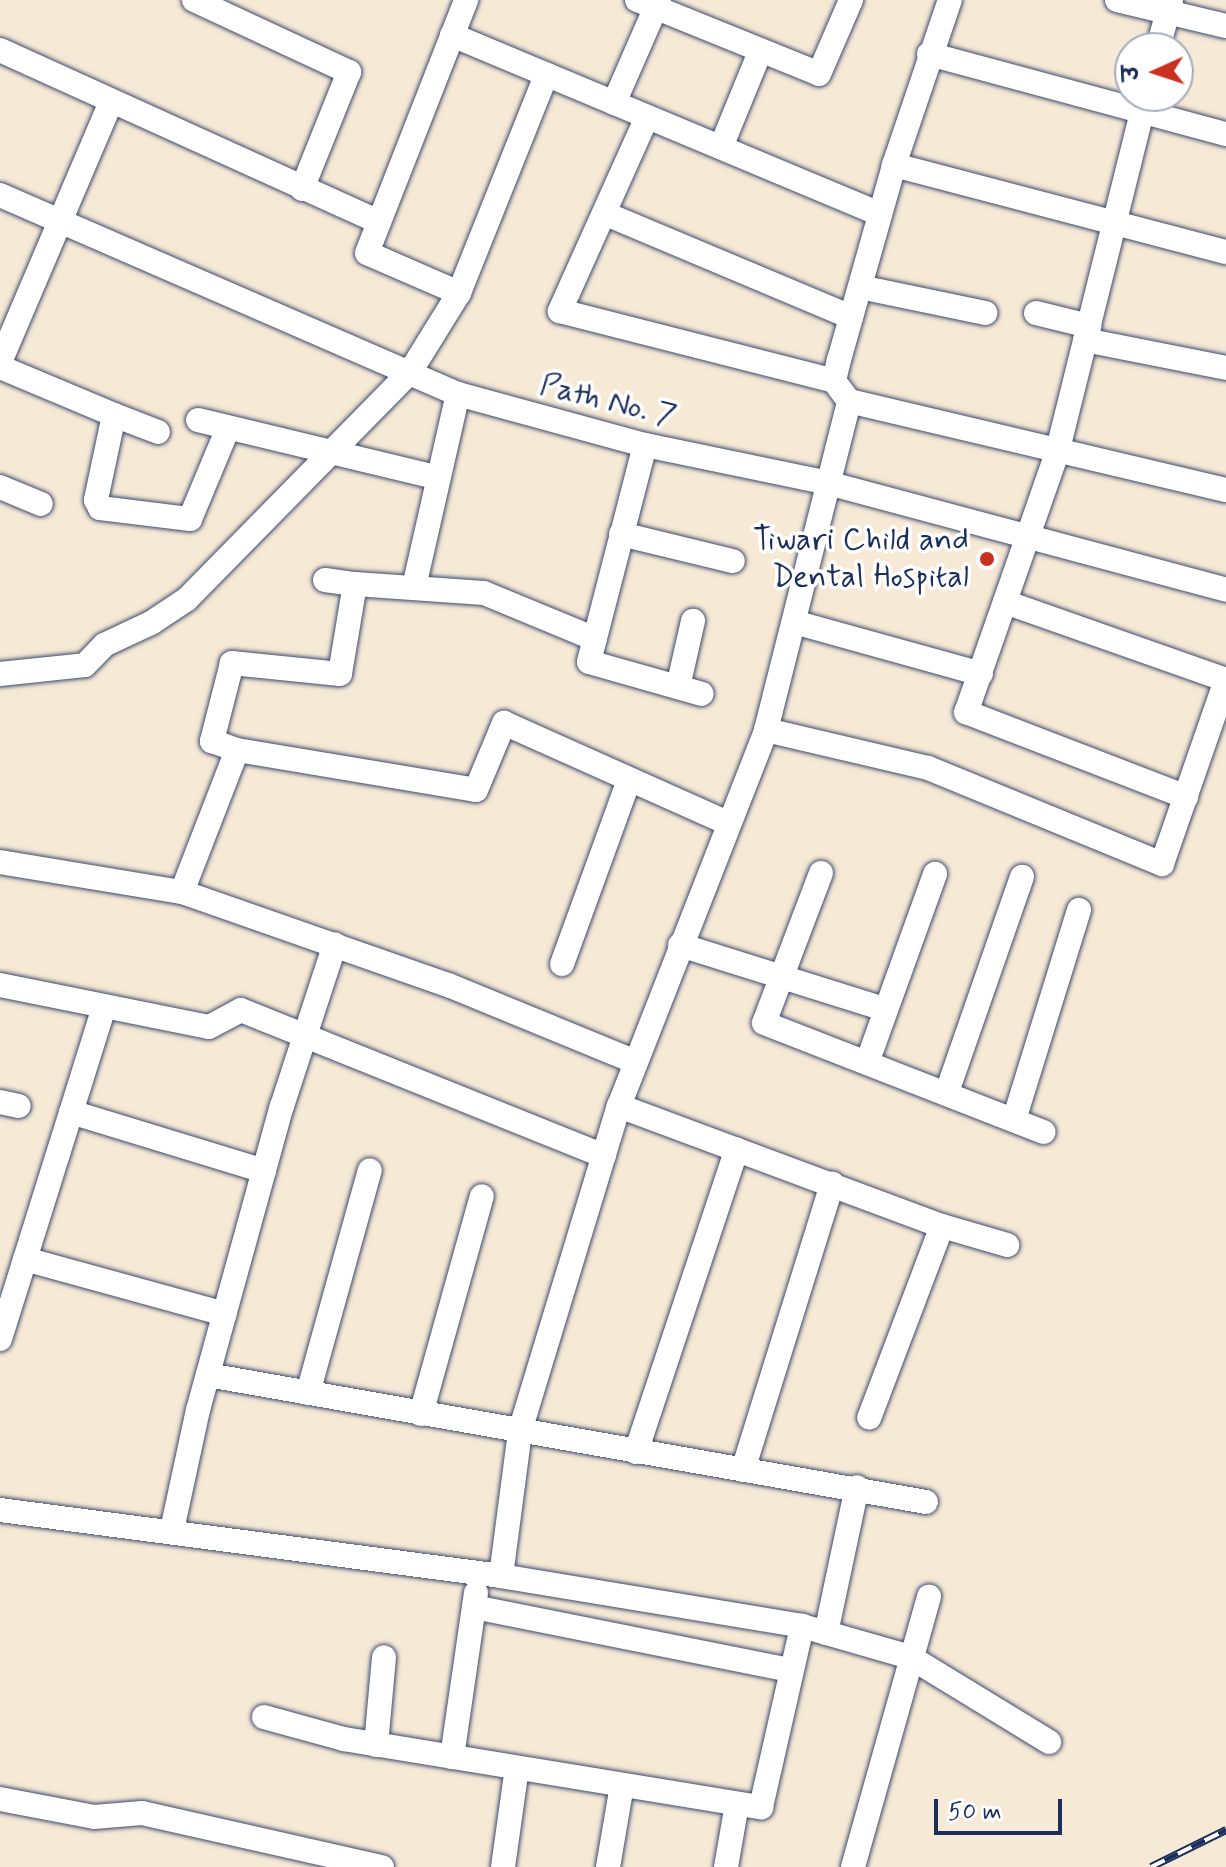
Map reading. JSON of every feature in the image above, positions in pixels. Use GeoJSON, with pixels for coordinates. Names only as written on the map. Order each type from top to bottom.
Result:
{"type":"FeatureCollection","features":[{"type":"Feature","properties":{"kind":"street"},"geometry":{"type":"LineString","coordinates":[[194,0],[349,72],[302,189]]}},
{"type":"Feature","properties":{"kind":"street"},"geometry":{"type":"LineString","coordinates":[[459,293],[367,253],[466,0]]}},
{"type":"Feature","properties":{"kind":"street"},"geometry":{"type":"LineString","coordinates":[[614,103],[650,3],[760,52],[819,74],[851,0]]}},
{"type":"Feature","properties":{"kind":"street"},"geometry":{"type":"LineString","coordinates":[[834,381],[894,165],[949,0]]}},
{"type":"Feature","properties":{"kind":"street"},"geometry":{"type":"LineString","coordinates":[[1117,0],[1170,6],[1226,26]]}},
{"type":"Feature","properties":{"kind":"street"},"geometry":{"type":"LineString","coordinates":[[1163,32],[1170,6]]}},
{"type":"Feature","properties":{"kind":"street"},"geometry":{"type":"LineString","coordinates":[[452,35],[880,214]]}},
{"type":"Feature","properties":{"kind":"street"},"geometry":{"type":"LineString","coordinates":[[0,50],[379,222]]}},
{"type":"Feature","properties":{"kind":"street"},"geometry":{"type":"LineString","coordinates":[[721,147],[760,52]]}},
{"type":"Feature","properties":{"kind":"street"},"geometry":{"type":"LineString","coordinates":[[929,54],[1114,97]]}},
{"type":"Feature","properties":{"kind":"street"},"geometry":{"type":"LineString","coordinates":[[0,674],[85,665],[104,645],[151,623],[187,599],[410,372],[459,293],[546,75]]}},
{"type":"Feature","properties":{"kind":"street"},"geometry":{"type":"LineString","coordinates":[[111,102],[0,364],[158,432]]}},
{"type":"Feature","properties":{"kind":"street"},"geometry":{"type":"LineString","coordinates":[[1141,112],[1058,450],[1023,537],[1005,602],[966,712],[1186,797]]}},
{"type":"Feature","properties":{"kind":"street"},"geometry":{"type":"LineString","coordinates":[[1165,112],[1226,134]]}},
{"type":"Feature","properties":{"kind":"street"},"geometry":{"type":"LineString","coordinates":[[647,117],[560,311],[834,381],[849,401],[1226,490]]}},
{"type":"Feature","properties":{"kind":"street"},"geometry":{"type":"LineString","coordinates":[[894,165],[1226,252]]}},
{"type":"Feature","properties":{"kind":"street","name":"Path No. 7"},"geometry":{"type":"LineString","coordinates":[[0,195],[458,394],[645,445],[824,482],[1226,590]]}},
{"type":"Feature","properties":{"kind":"street"},"geometry":{"type":"LineString","coordinates":[[606,214],[851,317]]}},
{"type":"Feature","properties":{"kind":"street"},"geometry":{"type":"LineString","coordinates":[[860,287],[985,313]]}},
{"type":"Feature","properties":{"kind":"street"},"geometry":{"type":"LineString","coordinates":[[1036,313],[1087,333],[1226,368]]}},
{"type":"Feature","properties":{"kind":"street"},"geometry":{"type":"LineString","coordinates":[[414,587],[435,477],[458,394]]}},
{"type":"Feature","properties":{"kind":"street"},"geometry":{"type":"LineString","coordinates":[[452,1757],[474,1607],[490,1575],[520,1431],[619,1106],[766,730],[794,622],[824,482],[849,401]]}},
{"type":"Feature","properties":{"kind":"street"},"geometry":{"type":"LineString","coordinates":[[114,415],[97,506],[186,519],[204,491],[228,428]]}},
{"type":"Feature","properties":{"kind":"street"},"geometry":{"type":"LineString","coordinates":[[198,420],[332,449],[435,477]]}},
{"type":"Feature","properties":{"kind":"street"},"geometry":{"type":"LineString","coordinates":[[645,445],[589,662],[702,694]]}},
{"type":"Feature","properties":{"kind":"street"},"geometry":{"type":"LineString","coordinates":[[0,487],[41,504]]}},
{"type":"Feature","properties":{"kind":"street"},"geometry":{"type":"LineString","coordinates":[[621,534],[733,561]]}},
{"type":"Feature","properties":{"kind":"street"},"geometry":{"type":"LineString","coordinates":[[325,580],[484,593],[595,639]]}},
{"type":"Feature","properties":{"kind":"street"},"geometry":{"type":"LineString","coordinates":[[355,584],[340,674],[232,663],[212,741],[237,750],[476,790],[504,723],[728,823]]}},
{"type":"Feature","properties":{"kind":"street"},"geometry":{"type":"LineString","coordinates":[[766,730],[928,768],[1162,864],[1226,680],[1005,602]]}},
{"type":"Feature","properties":{"kind":"street"},"geometry":{"type":"LineString","coordinates":[[678,687],[693,621]]}},
{"type":"Feature","properties":{"kind":"street"},"geometry":{"type":"LineString","coordinates":[[794,622],[981,674]]}},
{"type":"Feature","properties":{"kind":"street"},"geometry":{"type":"LineString","coordinates":[[182,892],[237,750]]}},
{"type":"Feature","properties":{"kind":"street"},"geometry":{"type":"LineString","coordinates":[[562,964],[629,780]]}},
{"type":"Feature","properties":{"kind":"street"},"geometry":{"type":"LineString","coordinates":[[0,862],[182,892],[335,944],[636,1062]]}},
{"type":"Feature","properties":{"kind":"street"},"geometry":{"type":"LineString","coordinates":[[821,873],[764,1023],[1043,1132]]}},
{"type":"Feature","properties":{"kind":"street"},"geometry":{"type":"LineString","coordinates":[[867,1063],[935,874]]}},
{"type":"Feature","properties":{"kind":"street"},"geometry":{"type":"LineString","coordinates":[[947,1092],[1022,877]]}},
{"type":"Feature","properties":{"kind":"street"},"geometry":{"type":"LineString","coordinates":[[1014,1120],[1079,910]]}},
{"type":"Feature","properties":{"kind":"street"},"geometry":{"type":"LineString","coordinates":[[172,1530],[208,1375],[264,1171],[303,1038],[335,944]]}},
{"type":"Feature","properties":{"kind":"street"},"geometry":{"type":"LineString","coordinates":[[680,945],[884,1009]]}},
{"type":"Feature","properties":{"kind":"street"},"geometry":{"type":"LineString","coordinates":[[0,985],[209,1027],[241,1010],[303,1038],[604,1156]]}},
{"type":"Feature","properties":{"kind":"street"},"geometry":{"type":"LineString","coordinates":[[0,1339],[104,1008]]}},
{"type":"Feature","properties":{"kind":"street"},"geometry":{"type":"LineString","coordinates":[[619,1106],[942,1226],[1007,1245]]}},
{"type":"Feature","properties":{"kind":"street"},"geometry":{"type":"LineString","coordinates":[[71,1112],[264,1171]]}},
{"type":"Feature","properties":{"kind":"street"},"geometry":{"type":"LineString","coordinates":[[636,1452],[737,1149]]}},
{"type":"Feature","properties":{"kind":"street"},"geometry":{"type":"LineString","coordinates":[[308,1393],[370,1170]]}},
{"type":"Feature","properties":{"kind":"street"},"geometry":{"type":"LineString","coordinates":[[743,1470],[832,1184]]}},
{"type":"Feature","properties":{"kind":"street"},"geometry":{"type":"LineString","coordinates":[[421,1414],[482,1196]]}},
{"type":"Feature","properties":{"kind":"street"},"geometry":{"type":"LineString","coordinates":[[869,1418],[942,1226]]}},
{"type":"Feature","properties":{"kind":"street"},"geometry":{"type":"LineString","coordinates":[[25,1259],[225,1314]]}},
{"type":"Feature","properties":{"kind":"street"},"geometry":{"type":"LineString","coordinates":[[208,1375],[636,1452],[857,1487],[926,1502]]}},
{"type":"Feature","properties":{"kind":"street"},"geometry":{"type":"LineString","coordinates":[[826,1633],[857,1487]]}},
{"type":"Feature","properties":{"kind":"street"},"geometry":{"type":"LineString","coordinates":[[0,1510],[172,1530],[490,1575],[802,1626],[910,1657],[1049,1742]]}},
{"type":"Feature","properties":{"kind":"street"},"geometry":{"type":"LineString","coordinates":[[853,1867],[929,1596]]}},
{"type":"Feature","properties":{"kind":"street"},"geometry":{"type":"LineString","coordinates":[[474,1607],[790,1670]]}},
{"type":"Feature","properties":{"kind":"street"},"geometry":{"type":"LineString","coordinates":[[264,1717],[376,1745],[761,1807],[802,1626]]}},
{"type":"Feature","properties":{"kind":"street"},"geometry":{"type":"LineString","coordinates":[[376,1745],[384,1657]]}},
{"type":"Feature","properties":{"kind":"street"},"geometry":{"type":"LineString","coordinates":[[503,1867],[517,1768]]}},
{"type":"Feature","properties":{"kind":"street"},"geometry":{"type":"LineString","coordinates":[[608,1867],[622,1785]]}},
{"type":"Feature","properties":{"kind":"street"},"geometry":{"type":"LineString","coordinates":[[0,1799],[94,1817],[142,1813],[382,1867]]}},
{"type":"Feature","properties":{"kind":"street"},"geometry":{"type":"LineString","coordinates":[[726,1867],[737,1804]]}},
{"type":"Feature","properties":{"kind":"railway"},"geometry":{"type":"LineString","coordinates":[[1151,1867],[1226,1830]]}},
{"type":"Feature","properties":{"kind":"place","name":"Tiwari Child and Dental Hospital"},"geometry":{"type":"Point","coordinates":[987,559]}}]}
